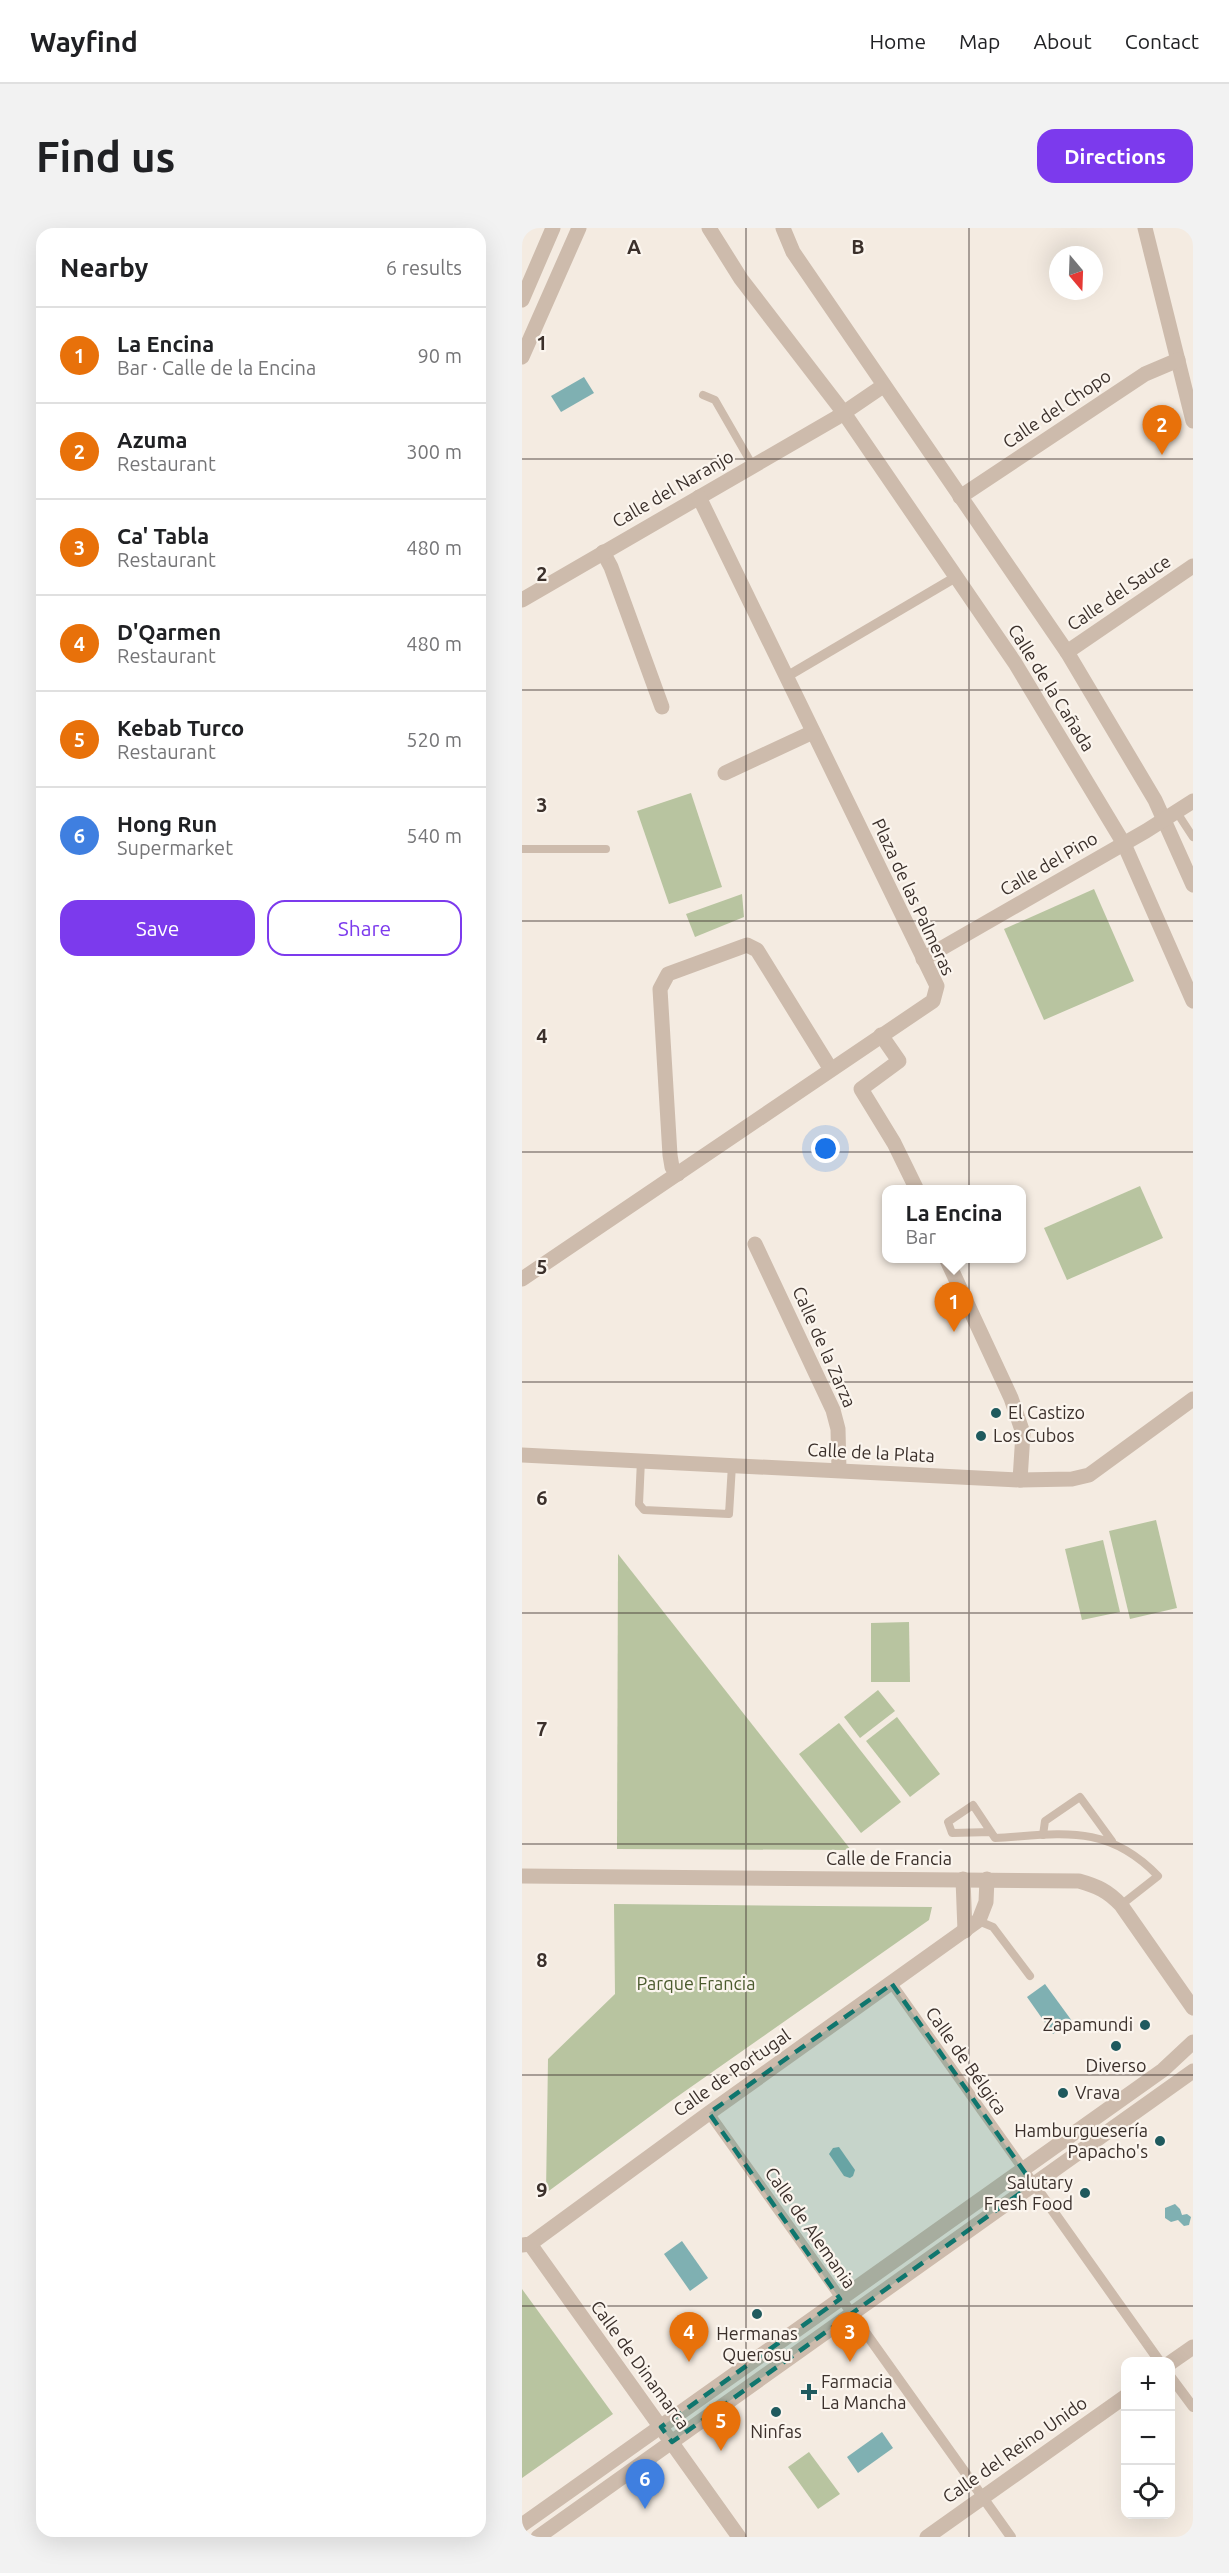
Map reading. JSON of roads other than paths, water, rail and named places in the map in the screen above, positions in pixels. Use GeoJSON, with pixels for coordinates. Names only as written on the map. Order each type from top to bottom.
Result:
{"type":"FeatureCollection","features":[{"type":"Feature","properties":{"kind":"street"},"geometry":{"type":"LineString","coordinates":[[522,300],[553,228]]}},
{"type":"Feature","properties":{"kind":"street"},"geometry":{"type":"LineString","coordinates":[[522,357],[579,228]]}},
{"type":"Feature","properties":{"kind":"street","name":"Calle de la Cañada"},"geometry":{"type":"LineString","coordinates":[[709,228],[741,279],[844,413],[1015,663],[1124,844],[1193,1001]]}},
{"type":"Feature","properties":{"kind":"street","name":"Calle de la Cañada"},"geometry":{"type":"LineString","coordinates":[[783,228],[793,252],[1067,652],[1170,815],[1193,885]]}},
{"type":"Feature","properties":{"kind":"street"},"geometry":{"type":"LineString","coordinates":[[1144,228],[1193,421]]}},
{"type":"Feature","properties":{"kind":"street","name":"Calle del Chopo"},"geometry":{"type":"LineString","coordinates":[[960,496],[1146,374],[1178,360]]}},
{"type":"Feature","properties":{"kind":"street"},"geometry":{"type":"LineString","coordinates":[[844,413],[883,386]]}},
{"type":"Feature","properties":{"kind":"street","name":"Calle del Naranjo"},"geometry":{"type":"LineString","coordinates":[[522,600],[844,413]]}},
{"type":"Feature","properties":{"kind":"street","name":"Plaza de las Palmeras"},"geometry":{"type":"LineString","coordinates":[[522,1279],[933,1000],[937,986],[699,497]]}},
{"type":"Feature","properties":{"kind":"street"},"geometry":{"type":"LineString","coordinates":[[603,552],[611,567],[662,707]]}},
{"type":"Feature","properties":{"kind":"street","name":"Calle del Sauce"},"geometry":{"type":"LineString","coordinates":[[1067,652],[1193,566]]}},
{"type":"Feature","properties":{"kind":"street"},"geometry":{"type":"LineString","coordinates":[[786,677],[956,577]]}},
{"type":"Feature","properties":{"kind":"street"},"geometry":{"type":"LineString","coordinates":[[725,773],[813,732]]}},
{"type":"Feature","properties":{"kind":"street","name":"Calle del Pino"},"geometry":{"type":"LineString","coordinates":[[923,958],[1124,844],[1193,801]]}},
{"type":"Feature","properties":{"kind":"street"},"geometry":{"type":"LineString","coordinates":[[678,1174],[672,1167],[670,1155],[660,989],[668,974],[747,945],[757,950],[831,1068]]}},
{"type":"Feature","properties":{"kind":"street"},"geometry":{"type":"LineString","coordinates":[[881,1035],[899,1061],[861,1089],[894,1143],[915,1185]]}},
{"type":"Feature","properties":{"kind":"street","name":"Calle de la Zarza"},"geometry":{"type":"LineString","coordinates":[[755,1244],[833,1410],[838,1429],[839,1470]]}},
{"type":"Feature","properties":{"kind":"street"},"geometry":{"type":"LineString","coordinates":[[948,1263],[1011,1398],[1023,1432],[1020,1480]]}},
{"type":"Feature","properties":{"kind":"street","name":"Calle de la Plata"},"geometry":{"type":"LineString","coordinates":[[522,1455],[1020,1480],[1072,1479],[1089,1475],[1193,1399]]}},
{"type":"Feature","properties":{"kind":"street","name":"Calle de Francia"},"geometry":{"type":"LineString","coordinates":[[522,1876],[1079,1881],[1098,1886],[1121,1905],[1193,2008]]}},
{"type":"Feature","properties":{"kind":"street"},"geometry":{"type":"LineString","coordinates":[[970,1923],[986,1902],[987,1879]]}},
{"type":"Feature","properties":{"kind":"street"},"geometry":{"type":"LineString","coordinates":[[963,1880],[970,1923]]}},
{"type":"Feature","properties":{"kind":"street","name":"Calle de Portugal"},"geometry":{"type":"LineString","coordinates":[[526,2245],[892,1984],[970,1923]]}},
{"type":"Feature","properties":{"kind":"street","name":"Calle de Bélgica"},"geometry":{"type":"LineString","coordinates":[[892,1984],[1157,2357]]}},
{"type":"Feature","properties":{"kind":"street"},"geometry":{"type":"LineString","coordinates":[[522,2524],[1162,2070],[1193,2042]]}},
{"type":"Feature","properties":{"kind":"street"},"geometry":{"type":"LineString","coordinates":[[538,2537],[1193,2071]]}},
{"type":"Feature","properties":{"kind":"street","name":"Calle de Alemania"},"geometry":{"type":"LineString","coordinates":[[709,2113],[1011,2537]]}},
{"type":"Feature","properties":{"kind":"street","name":"Calle de Dinamarca"},"geometry":{"type":"LineString","coordinates":[[526,2245],[672,2442],[739,2537]]}},
{"type":"Feature","properties":{"kind":"street"},"geometry":{"type":"LineString","coordinates":[[1175,2360],[1193,2347]]}},
{"type":"Feature","properties":{"kind":"street"},"geometry":{"type":"LineString","coordinates":[[1175,2383],[1193,2408]]}},
{"type":"Feature","properties":{"kind":"street","name":"Calle del Reino Unido"},"geometry":{"type":"LineString","coordinates":[[927,2537],[1121,2399]]}},
{"type":"Feature","properties":{"kind":"lane"},"geometry":{"type":"LineString","coordinates":[[703,395],[715,400],[753,466]]}},
{"type":"Feature","properties":{"kind":"lane"},"geometry":{"type":"LineString","coordinates":[[1170,815],[1193,837]]}},
{"type":"Feature","properties":{"kind":"lane"},"geometry":{"type":"LineString","coordinates":[[522,849],[606,849]]}},
{"type":"Feature","properties":{"kind":"lane"},"geometry":{"type":"LineString","coordinates":[[641,1460],[639,1504],[644,1510],[729,1514],[732,1465]]}},
{"type":"Feature","properties":{"kind":"lane"},"geometry":{"type":"LineString","coordinates":[[1043,1835],[1045,1821],[1080,1797],[1112,1842]]}},
{"type":"Feature","properties":{"kind":"lane"},"geometry":{"type":"LineString","coordinates":[[991,1832],[952,1833],[948,1822],[973,1805],[991,1832],[995,1838],[1082,1835],[1112,1842],[1142,1860],[1158,1876],[1121,1905]]}},
{"type":"Feature","properties":{"kind":"lane"},"geometry":{"type":"LineString","coordinates":[[970,1923],[993,1927],[1029,1976]]}},
{"type":"Feature","properties":{"kind":"water"},"geometry":{"type":"Polygon","coordinates":[[[584,377],[594,393],[561,412],[551,396],[584,377]]]}},
{"type":"Feature","properties":{"kind":"water"},"geometry":{"type":"Polygon","coordinates":[[[1045,1984],[1072,2021],[1053,2034],[1027,1997],[1045,1984]]]}},
{"type":"Feature","properties":{"kind":"water"},"geometry":{"type":"Polygon","coordinates":[[[839,2147],[855,2170],[850,2178],[844,2176],[829,2154],[833,2148],[839,2147]]]}},
{"type":"Feature","properties":{"kind":"water"},"geometry":{"type":"Polygon","coordinates":[[[1175,2204],[1182,2215],[1187,2214],[1191,2217],[1189,2225],[1184,2226],[1178,2220],[1171,2222],[1165,2218],[1165,2208],[1175,2204]]]}},
{"type":"Feature","properties":{"kind":"water"},"geometry":{"type":"Polygon","coordinates":[[[682,2241],[708,2278],[690,2291],[664,2254],[682,2241]]]}},
{"type":"Feature","properties":{"kind":"water"},"geometry":{"type":"Polygon","coordinates":[[[882,2432],[893,2448],[858,2473],[847,2457],[882,2432]]]}},
{"type":"Feature","properties":{"kind":"place","name":"Azuma"},"geometry":{"type":"Point","coordinates":[1162,455]}},
{"type":"Feature","properties":{"kind":"place","name":"La Encina"},"geometry":{"type":"Point","coordinates":[954,1332]}},
{"type":"Feature","properties":{"kind":"place","name":"El Castizo"},"geometry":{"type":"Point","coordinates":[996,1413]}},
{"type":"Feature","properties":{"kind":"place","name":"Los Cubos"},"geometry":{"type":"Point","coordinates":[981,1436]}},
{"type":"Feature","properties":{"kind":"place","name":"Zapamundi"},"geometry":{"type":"Point","coordinates":[1145,2025]}},
{"type":"Feature","properties":{"kind":"place","name":"Diverso"},"geometry":{"type":"Point","coordinates":[1116,2046]}},
{"type":"Feature","properties":{"kind":"place","name":"Vrava"},"geometry":{"type":"Point","coordinates":[1063,2093]}},
{"type":"Feature","properties":{"kind":"place","name":"Hamburguesería Papacho's"},"geometry":{"type":"Point","coordinates":[1160,2141]}},
{"type":"Feature","properties":{"kind":"place","name":"Salutary Fresh Food"},"geometry":{"type":"Point","coordinates":[1085,2193]}},
{"type":"Feature","properties":{"kind":"place","name":"Hermanas Querosu"},"geometry":{"type":"Point","coordinates":[757,2314]}},
{"type":"Feature","properties":{"kind":"place","name":"D'Qarmen"},"geometry":{"type":"Point","coordinates":[689,2362]}},
{"type":"Feature","properties":{"kind":"place","name":"Ca' Tabla"},"geometry":{"type":"Point","coordinates":[850,2362]}},
{"type":"Feature","properties":{"kind":"place","name":"Farmacia La Mancha"},"geometry":{"type":"Point","coordinates":[809,2392]}},
{"type":"Feature","properties":{"kind":"place","name":"Ninfas"},"geometry":{"type":"Point","coordinates":[776,2412]}},
{"type":"Feature","properties":{"kind":"place","name":"Kebab Turco"},"geometry":{"type":"Point","coordinates":[721,2451]}},
{"type":"Feature","properties":{"kind":"place","name":"Hong Run"},"geometry":{"type":"Point","coordinates":[645,2509]}},
{"type":"Feature","properties":{"kind":"park label","name":"Parque Francia"},"geometry":{"type":"Point","coordinates":[696,1984]}}]}
